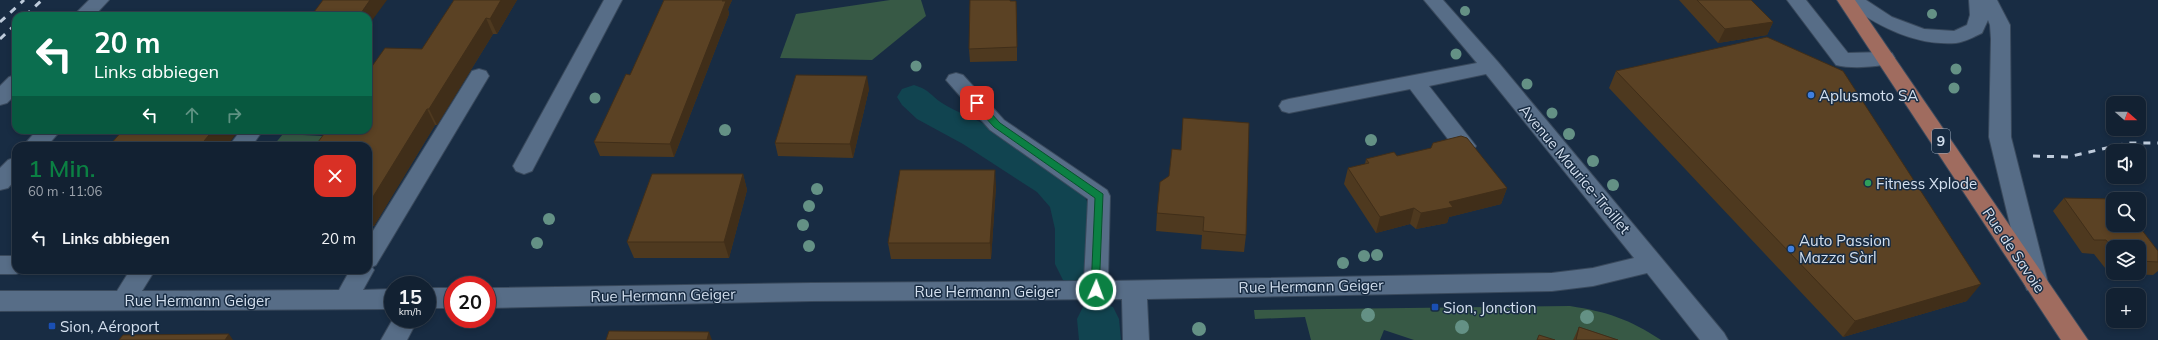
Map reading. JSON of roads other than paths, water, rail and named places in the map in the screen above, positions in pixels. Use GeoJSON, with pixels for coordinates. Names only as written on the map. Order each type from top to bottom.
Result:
{"type":"FeatureCollection","features":[{"type":"Feature","properties":{"kind":"main road","name":"Rue de Savoie"},"geometry":{"type":"LineString","coordinates":[[1846,0],[2075,340]]}},
{"type":"Feature","properties":{"kind":"street"},"geometry":{"type":"LineString","coordinates":[[87,12],[100,0]]}},
{"type":"Feature","properties":{"kind":"street"},"geometry":{"type":"LineString","coordinates":[[524,166],[613,0]]}},
{"type":"Feature","properties":{"kind":"street","name":"Avenue Maurice-Troillet"},"geometry":{"type":"LineString","coordinates":[[1433,0],[1491,67],[1715,340]]}},
{"type":"Feature","properties":{"kind":"street"},"geometry":{"type":"LineString","coordinates":[[1796,0],[1843,60],[1885,58]]}},
{"type":"Feature","properties":{"kind":"street"},"geometry":{"type":"LineString","coordinates":[[1853,0],[1885,20],[1921,35],[1956,37],[1975,29],[1980,15],[1978,0]]}},
{"type":"Feature","properties":{"kind":"street"},"geometry":{"type":"LineString","coordinates":[[1988,0],[2000,25],[2000,137],[2036,283]]}},
{"type":"Feature","properties":{"kind":"street"},"geometry":{"type":"LineString","coordinates":[[1289,106],[1491,67]]}},
{"type":"Feature","properties":{"kind":"street"},"geometry":{"type":"LineString","coordinates":[[372,253],[479,76]]}},
{"type":"Feature","properties":{"kind":"street"},"geometry":{"type":"LineString","coordinates":[[956,80],[997,125],[1100,196],[1096,290]]}},
{"type":"Feature","properties":{"kind":"street"},"geometry":{"type":"LineString","coordinates":[[1415,82],[1465,146]]}},
{"type":"Feature","properties":{"kind":"street"},"geometry":{"type":"LineString","coordinates":[[0,98],[12,86]]}},
{"type":"Feature","properties":{"kind":"street"},"geometry":{"type":"LineString","coordinates":[[38,142],[46,134]]}},
{"type":"Feature","properties":{"kind":"street"},"geometry":{"type":"LineString","coordinates":[[0,182],[12,169]]}},
{"type":"Feature","properties":{"kind":"street","name":"Rue Hermann Geiger"},"geometry":{"type":"LineString","coordinates":[[496,298],[812,292],[1134,290],[1552,282],[1593,277],[1652,263]]}},
{"type":"Feature","properties":{"kind":"street"},"geometry":{"type":"LineString","coordinates":[[0,265],[12,265]]}},
{"type":"Feature","properties":{"kind":"street"},"geometry":{"type":"LineString","coordinates":[[123,301],[140,274]]}},
{"type":"Feature","properties":{"kind":"street"},"geometry":{"type":"LineString","coordinates":[[346,299],[360,274]]}},
{"type":"Feature","properties":{"kind":"street"},"geometry":{"type":"LineString","coordinates":[[1134,290],[1136,340]]}},
{"type":"Feature","properties":{"kind":"street","name":"Rue Hermann Geiger"},"geometry":{"type":"LineString","coordinates":[[0,301],[384,299]]}},
{"type":"Feature","properties":{"kind":"street"},"geometry":{"type":"LineString","coordinates":[[394,340],[401,328]]}},
{"type":"Feature","properties":{"kind":"waterway"},"geometry":{"type":"LineString","coordinates":[[914,97],[929,111],[976,135],[1050,183],[1068,202],[1074,229],[1075,264],[1077,269]]}},
{"type":"Feature","properties":{"kind":"waterway"},"geometry":{"type":"LineString","coordinates":[[1098,319],[1100,340]]}},
{"type":"Feature","properties":{"kind":"railway"},"geometry":{"type":"LineString","coordinates":[[0,22],[24,0]]}},
{"type":"Feature","properties":{"kind":"railway"},"geometry":{"type":"LineString","coordinates":[[29,12],[42,0]]}},
{"type":"Feature","properties":{"kind":"railway"},"geometry":{"type":"LineString","coordinates":[[0,39],[12,28]]}},
{"type":"Feature","properties":{"kind":"railway"},"geometry":{"type":"LineString","coordinates":[[2033,156],[2068,157],[2128,143],[2158,143]]}},
{"type":"Feature","properties":{"kind":"place","name":"Aplusmoto SA"},"geometry":{"type":"Point","coordinates":[1811,95]}},
{"type":"Feature","properties":{"kind":"place","name":"Fitness Xplode"},"geometry":{"type":"Point","coordinates":[1868,183]}},
{"type":"Feature","properties":{"kind":"place","name":"Auto Passion Mazza Sàrl"},"geometry":{"type":"Point","coordinates":[1791,249]}},
{"type":"Feature","properties":{"kind":"place","name":"Sion, Jonction"},"geometry":{"type":"Point","coordinates":[1435,307]}},
{"type":"Feature","properties":{"kind":"place","name":"Sion, Aéroport"},"geometry":{"type":"Point","coordinates":[52,326]}}]}
